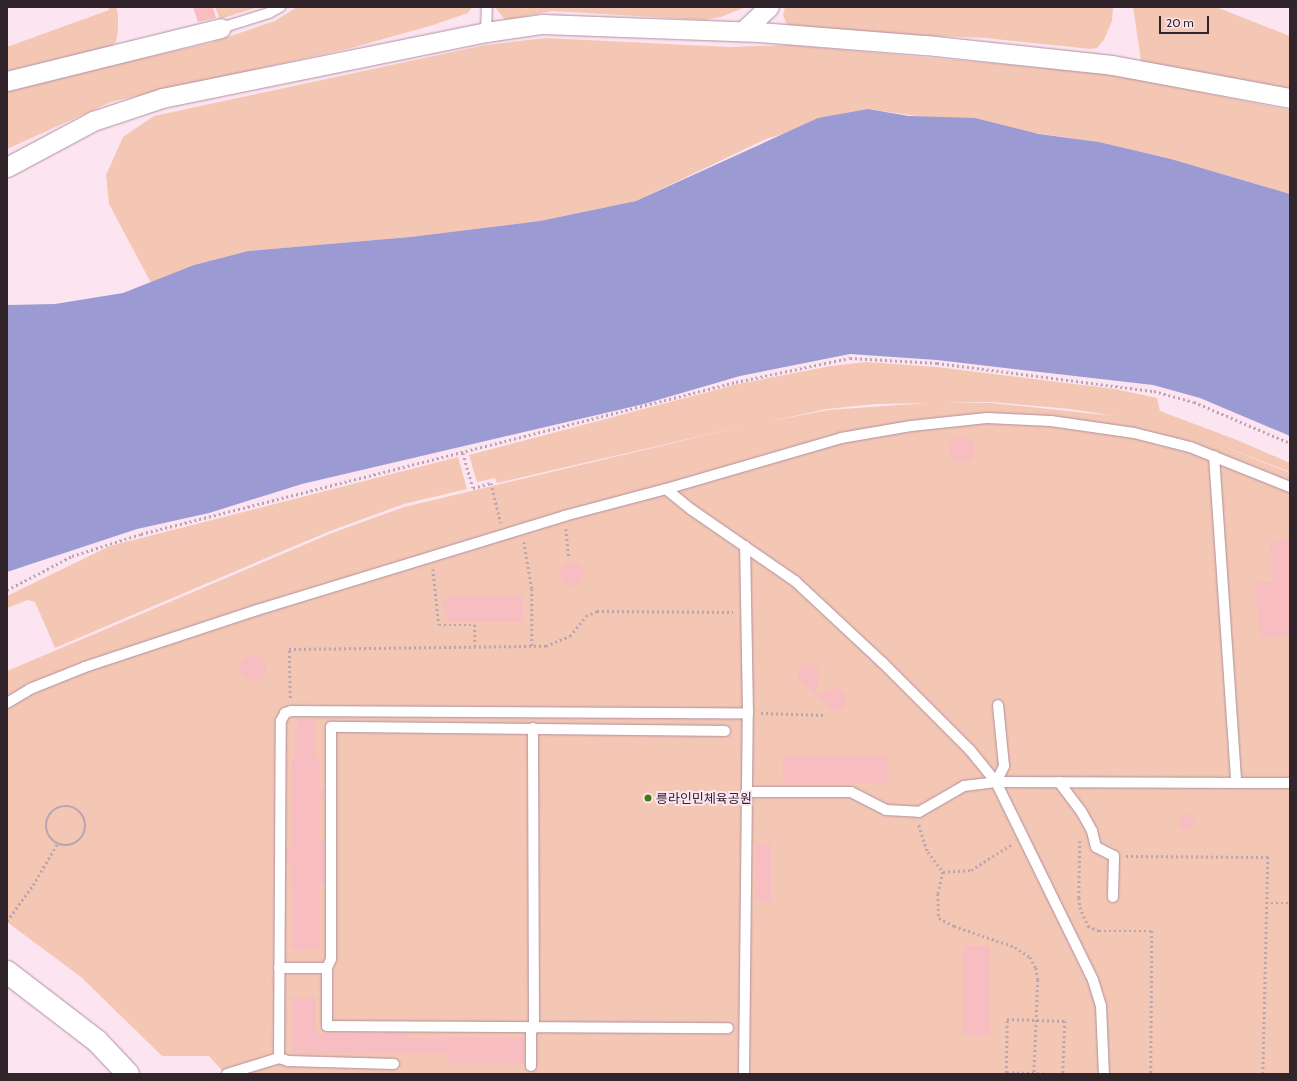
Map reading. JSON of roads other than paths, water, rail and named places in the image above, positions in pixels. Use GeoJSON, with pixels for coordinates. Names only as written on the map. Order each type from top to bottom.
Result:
{"type":"FeatureCollection","features":[{"type":"Feature","properties":{"kind":"street"},"geometry":{"type":"LineString","coordinates":[[743,31],[769,7]]}},
{"type":"Feature","properties":{"kind":"street"},"geometry":{"type":"LineString","coordinates":[[7,167],[93,121],[162,98],[486,32],[542,24],[743,31],[926,45],[1112,66],[1290,98]]}},
{"type":"Feature","properties":{"kind":"street"},"geometry":{"type":"LineString","coordinates":[[7,81],[221,28]]}},
{"type":"Feature","properties":{"kind":"street"},"geometry":{"type":"LineString","coordinates":[[7,972],[97,1041],[128,1074]]}},
{"type":"Feature","properties":{"kind":"lane"},"geometry":{"type":"LineString","coordinates":[[221,28],[269,13],[280,7]]}},
{"type":"Feature","properties":{"kind":"lane"},"geometry":{"type":"LineString","coordinates":[[486,32],[487,7]]}},
{"type":"Feature","properties":{"kind":"lane"},"geometry":{"type":"LineString","coordinates":[[7,703],[30,689],[85,667],[257,610],[564,516],[666,489],[841,438],[911,426],[987,418],[1051,421],[1134,433],[1190,447],[1290,487]]}},
{"type":"Feature","properties":{"kind":"lane"},"geometry":{"type":"LineString","coordinates":[[1214,456],[1236,782]]}},
{"type":"Feature","properties":{"kind":"lane"},"geometry":{"type":"LineString","coordinates":[[666,489],[692,510],[795,581],[882,662],[970,750],[996,782],[1022,838],[1093,980],[1101,1006],[1104,1074]]}},
{"type":"Feature","properties":{"kind":"lane"},"geometry":{"type":"LineString","coordinates":[[744,1074],[748,713],[745,546]]}},
{"type":"Feature","properties":{"kind":"lane"},"geometry":{"type":"LineString","coordinates":[[996,782],[1004,766],[998,705]]}},
{"type":"Feature","properties":{"kind":"lane"},"geometry":{"type":"LineString","coordinates":[[279,1058],[281,721],[285,713],[291,711],[748,713]]}},
{"type":"Feature","properties":{"kind":"lane"},"geometry":{"type":"LineString","coordinates":[[724,731],[331,727],[331,960],[327,968],[327,1026],[534,1025],[728,1028]]}},
{"type":"Feature","properties":{"kind":"lane"},"geometry":{"type":"LineString","coordinates":[[531,1066],[531,1033],[534,1025],[533,728]]}},
{"type":"Feature","properties":{"kind":"lane"},"geometry":{"type":"LineString","coordinates":[[746,792],[851,792],[886,810],[919,812],[964,786],[996,782],[1290,783]]}},
{"type":"Feature","properties":{"kind":"lane"},"geometry":{"type":"LineString","coordinates":[[1059,782],[1081,811],[1092,831],[1096,847],[1114,856],[1113,897]]}},
{"type":"Feature","properties":{"kind":"lane"},"geometry":{"type":"LineString","coordinates":[[279,968],[327,968]]}},
{"type":"Feature","properties":{"kind":"lane"},"geometry":{"type":"LineString","coordinates":[[227,1074],[279,1058],[288,1061],[394,1064]]}},
{"type":"Feature","properties":{"kind":"water"},"geometry":{"type":"Polygon","coordinates":[[[868,109],[909,116],[975,118],[1039,134],[1099,142],[1171,159],[1290,194],[1290,436],[1200,398],[1153,385],[937,360],[850,354],[740,376],[644,404],[302,484],[209,513],[137,529],[7,572],[7,305],[55,304],[123,293],[194,265],[248,251],[410,237],[540,221],[636,201],[818,118],[868,109]]]}},
{"type":"Feature","properties":{"kind":"place","name":"릉라인민체육공원"},"geometry":{"type":"Point","coordinates":[648,798]}}]}
